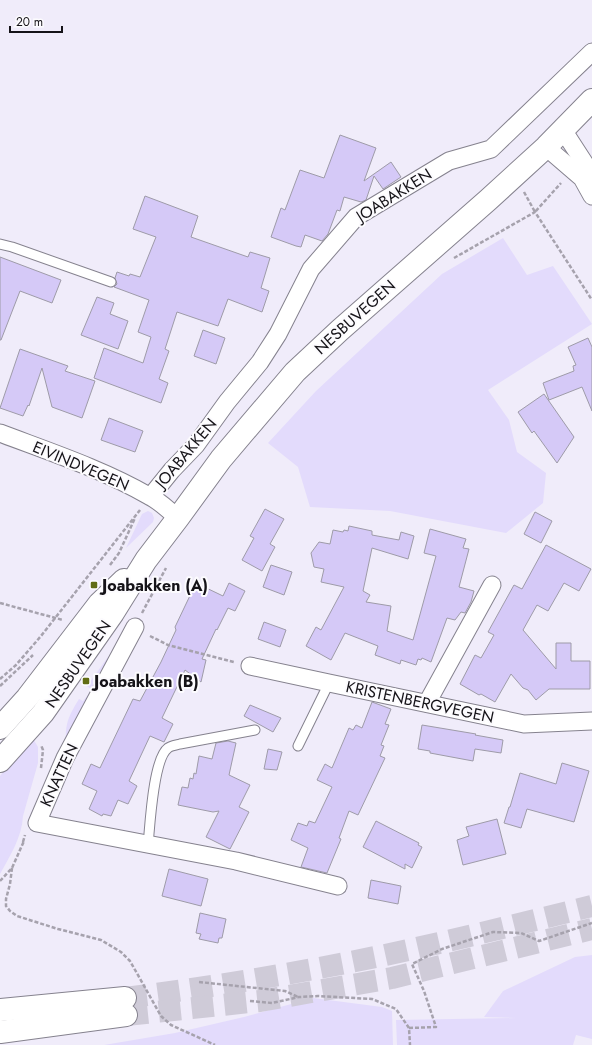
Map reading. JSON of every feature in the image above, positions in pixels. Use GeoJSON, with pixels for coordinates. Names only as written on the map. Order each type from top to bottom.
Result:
{"type":"FeatureCollection","features":[{"type":"Feature","properties":{"kind":"main road","name":"NESBUVEGEN"},"geometry":{"type":"LineString","coordinates":[[0,728],[106,609],[146,560],[221,459],[296,372],[340,330],[546,147],[592,100]]}},
{"type":"Feature","properties":{"kind":"main road","name":"NESBUVEGEN"},"geometry":{"type":"LineString","coordinates":[[0,761],[43,713],[106,609]]}},
{"type":"Feature","properties":{"kind":"main road"},"geometry":{"type":"LineString","coordinates":[[0,1010],[126,1007],[0,1032]]}},
{"type":"Feature","properties":{"kind":"street","name":"JOABAKKEN"},"geometry":{"type":"LineString","coordinates":[[151,496],[172,470],[196,446],[227,402],[260,362],[278,334],[311,269],[356,217],[449,161],[491,149],[592,52]]}},
{"type":"Feature","properties":{"kind":"street"},"geometry":{"type":"LineString","coordinates":[[563,130],[589,170],[592,184]]}},
{"type":"Feature","properties":{"kind":"street"},"geometry":{"type":"LineString","coordinates":[[546,147],[582,178],[592,196]]}},
{"type":"Feature","properties":{"kind":"street","name":"EIVINDVEGEN"},"geometry":{"type":"LineString","coordinates":[[0,433],[78,462],[151,496],[178,518]]}},
{"type":"Feature","properties":{"kind":"street"},"geometry":{"type":"LineString","coordinates":[[427,703],[492,585]]}},
{"type":"Feature","properties":{"kind":"street"},"geometry":{"type":"LineString","coordinates":[[106,609],[139,630]]}},
{"type":"Feature","properties":{"kind":"street","name":"KNATTEN"},"geometry":{"type":"LineString","coordinates":[[139,630],[65,758],[37,824],[236,861],[338,886]]}},
{"type":"Feature","properties":{"kind":"street","name":"KRISTENBERGVEGEN"},"geometry":{"type":"LineString","coordinates":[[250,666],[329,684],[524,724],[592,721]]}},
{"type":"Feature","properties":{"kind":"lane"},"geometry":{"type":"LineString","coordinates":[[0,244],[112,282]]}},
{"type":"Feature","properties":{"kind":"lane"},"geometry":{"type":"LineString","coordinates":[[298,746],[329,684]]}},
{"type":"Feature","properties":{"kind":"lane"},"geometry":{"type":"LineString","coordinates":[[148,845],[156,775],[160,758],[168,748],[180,744],[255,730]]}},
{"type":"Feature","properties":{"kind":"path"},"geometry":{"type":"LineString","coordinates":[[454,258],[535,212],[561,183]]}},
{"type":"Feature","properties":{"kind":"path"},"geometry":{"type":"LineString","coordinates":[[523,190],[535,212],[592,300]]}},
{"type":"Feature","properties":{"kind":"path"},"geometry":{"type":"LineString","coordinates":[[0,679],[16,664],[56,618],[136,514]]}},
{"type":"Feature","properties":{"kind":"path"},"geometry":{"type":"LineString","coordinates":[[168,566],[150,596],[139,630],[168,645],[250,666]]}},
{"type":"Feature","properties":{"kind":"path"},"geometry":{"type":"LineString","coordinates":[[0,603],[66,621]]}},
{"type":"Feature","properties":{"kind":"path"},"geometry":{"type":"LineString","coordinates":[[37,824],[23,842],[12,868],[6,899],[6,906],[10,911],[16,916],[101,940],[121,952],[130,961],[161,1016],[171,1025],[215,1045]]}},
{"type":"Feature","properties":{"kind":"path"},"geometry":{"type":"LineString","coordinates":[[0,881],[12,868]]}},
{"type":"Feature","properties":{"kind":"path"},"geometry":{"type":"LineString","coordinates":[[409,1028],[436,1027],[424,991],[412,964],[442,949],[493,932],[521,933],[539,941],[592,923]]}},
{"type":"Feature","properties":{"kind":"path"},"geometry":{"type":"LineString","coordinates":[[200,982],[285,991],[299,997]]}},
{"type":"Feature","properties":{"kind":"path"},"geometry":{"type":"LineString","coordinates":[[250,1000],[272,1003],[299,997],[318,996],[372,999],[396,1009],[409,1028],[410,1045]]}},
{"type":"Feature","properties":{"kind":"shaded area"},"geometry":{"type":"Polygon","coordinates":[[[503,238],[527,275],[553,266],[592,324],[488,390],[509,420],[517,452],[546,473],[543,503],[506,533],[390,511],[310,507],[298,467],[268,443],[316,391],[442,274],[503,238]]]}},
{"type":"Feature","properties":{"kind":"shaded area"},"geometry":{"type":"Polygon","coordinates":[[[148,511],[152,513],[154,518],[153,522],[126,548],[142,514],[148,511]]]}},
{"type":"Feature","properties":{"kind":"shaded area"},"geometry":{"type":"Polygon","coordinates":[[[112,655],[66,741],[67,723],[73,709],[79,699],[83,701],[92,690],[87,686],[108,657],[112,655]]]}},
{"type":"Feature","properties":{"kind":"shaded area"},"geometry":{"type":"Polygon","coordinates":[[[32,737],[38,747],[38,763],[18,839],[0,874],[0,776],[32,737]]]}},
{"type":"Feature","properties":{"kind":"shaded area"},"geometry":{"type":"Polygon","coordinates":[[[592,955],[592,1039],[576,1035],[573,1045],[397,1045],[396,1020],[516,1018],[484,1017],[503,991],[575,957],[592,955]]]}},
{"type":"Feature","properties":{"kind":"shaded area"},"geometry":{"type":"Polygon","coordinates":[[[313,998],[382,1007],[392,1011],[393,1045],[104,1045],[175,1033],[244,1017],[313,998]]]}},
{"type":"Feature","properties":{"kind":"building"},"geometry":{"type":"Polygon","coordinates":[[[340,135],[376,148],[364,181],[391,162],[401,177],[383,189],[374,176],[366,200],[361,202],[344,197],[340,211],[337,210],[328,234],[322,241],[305,235],[301,247],[271,237],[281,208],[285,210],[300,170],[324,178],[340,135]]]}},
{"type":"Feature","properties":{"kind":"building"},"geometry":{"type":"Polygon","coordinates":[[[145,196],[198,216],[191,237],[248,257],[250,252],[270,258],[261,288],[269,291],[262,312],[228,299],[218,326],[177,312],[165,349],[169,351],[159,379],[168,383],[161,403],[94,378],[104,348],[143,363],[151,337],[138,332],[149,300],[114,287],[117,284],[115,278],[117,272],[129,276],[130,274],[140,277],[156,237],[133,229],[145,196]]]}},
{"type":"Feature","properties":{"kind":"building"},"geometry":{"type":"Polygon","coordinates":[[[0,257],[61,280],[52,303],[20,291],[1,340],[0,340],[0,257]]]}},
{"type":"Feature","properties":{"kind":"building"},"geometry":{"type":"Polygon","coordinates":[[[97,297],[114,303],[110,314],[128,321],[118,349],[81,335],[97,297]]]}},
{"type":"Feature","properties":{"kind":"building"},"geometry":{"type":"Polygon","coordinates":[[[203,330],[225,338],[216,364],[194,356],[203,330]]]}},
{"type":"Feature","properties":{"kind":"building"},"geometry":{"type":"Polygon","coordinates":[[[588,338],[592,347],[592,411],[582,387],[549,400],[543,383],[574,371],[573,366],[576,365],[568,347],[588,338]]]}},
{"type":"Feature","properties":{"kind":"building"},"geometry":{"type":"Polygon","coordinates":[[[20,349],[68,366],[65,371],[95,381],[82,418],[52,407],[42,368],[29,406],[28,405],[23,416],[0,408],[20,349]]]}},
{"type":"Feature","properties":{"kind":"building"},"geometry":{"type":"Polygon","coordinates":[[[544,394],[574,437],[557,463],[534,431],[532,433],[518,412],[544,394]]]}},
{"type":"Feature","properties":{"kind":"building"},"geometry":{"type":"Polygon","coordinates":[[[109,418],[143,431],[135,452],[101,440],[109,418]]]}},
{"type":"Feature","properties":{"kind":"building"},"geometry":{"type":"Polygon","coordinates":[[[265,509],[284,519],[270,544],[275,547],[262,571],[242,560],[254,538],[250,536],[265,509]]]}},
{"type":"Feature","properties":{"kind":"building"},"geometry":{"type":"Polygon","coordinates":[[[535,512],[552,521],[541,543],[524,534],[535,512]]]}},
{"type":"Feature","properties":{"kind":"building"},"geometry":{"type":"Polygon","coordinates":[[[349,526],[372,531],[372,535],[399,540],[401,532],[414,536],[408,559],[372,548],[363,591],[370,595],[366,602],[391,606],[387,631],[413,640],[436,556],[424,553],[430,529],[466,539],[463,548],[469,549],[459,587],[474,591],[471,602],[465,613],[461,612],[455,620],[447,618],[431,662],[422,658],[421,660],[418,659],[416,665],[401,660],[400,664],[375,655],[378,646],[345,633],[331,660],[306,646],[316,627],[321,630],[344,587],[321,582],[324,569],[314,567],[311,553],[319,542],[330,544],[333,530],[343,532],[344,530],[348,531],[349,526]]]}},
{"type":"Feature","properties":{"kind":"building"},"geometry":{"type":"Polygon","coordinates":[[[546,545],[591,569],[579,591],[564,583],[548,611],[537,605],[523,630],[556,669],[556,643],[571,643],[571,661],[590,661],[590,689],[549,689],[536,700],[511,674],[495,702],[460,684],[475,655],[481,658],[494,635],[488,632],[514,585],[522,589],[546,545]]]}},
{"type":"Feature","properties":{"kind":"building"},"geometry":{"type":"Polygon","coordinates":[[[271,565],[292,572],[284,595],[263,587],[271,565]]]}},
{"type":"Feature","properties":{"kind":"building"},"geometry":{"type":"Polygon","coordinates":[[[196,583],[223,596],[229,583],[245,591],[235,611],[228,608],[217,630],[216,629],[202,659],[206,660],[201,682],[185,670],[162,718],[173,724],[164,742],[150,736],[129,781],[137,786],[128,804],[118,800],[111,816],[103,814],[102,816],[89,809],[97,791],[82,784],[91,764],[100,768],[133,699],[140,701],[161,662],[176,630],[175,627],[196,583]]]}},
{"type":"Feature","properties":{"kind":"building"},"geometry":{"type":"Polygon","coordinates":[[[264,622],[286,630],[280,647],[258,639],[264,622]]]}},
{"type":"Feature","properties":{"kind":"building"},"geometry":{"type":"Polygon","coordinates":[[[372,702],[391,709],[385,724],[389,725],[381,745],[384,746],[380,756],[385,758],[358,815],[349,811],[339,838],[341,839],[327,873],[301,867],[308,848],[291,840],[298,823],[307,826],[309,821],[315,823],[332,787],[317,780],[325,764],[332,768],[349,728],[353,730],[356,725],[362,728],[372,702]]]}},
{"type":"Feature","properties":{"kind":"building"},"geometry":{"type":"Polygon","coordinates":[[[250,705],[281,718],[273,732],[244,716],[250,705]]]}},
{"type":"Feature","properties":{"kind":"building"},"geometry":{"type":"Polygon","coordinates":[[[422,725],[503,740],[501,753],[475,749],[473,761],[430,753],[430,751],[418,749],[422,725]]]}},
{"type":"Feature","properties":{"kind":"building"},"geometry":{"type":"Polygon","coordinates":[[[228,741],[236,743],[229,775],[250,785],[239,807],[249,812],[230,849],[206,837],[219,811],[213,812],[178,805],[182,787],[188,788],[190,778],[193,779],[194,773],[196,774],[199,756],[212,759],[216,743],[228,741]]]}},
{"type":"Feature","properties":{"kind":"building"},"geometry":{"type":"Polygon","coordinates":[[[268,749],[282,752],[277,770],[264,769],[268,749]]]}},
{"type":"Feature","properties":{"kind":"building"},"geometry":{"type":"Polygon","coordinates":[[[562,763],[589,771],[574,822],[527,809],[521,828],[504,823],[520,773],[556,784],[562,763]]]}},
{"type":"Feature","properties":{"kind":"building"},"geometry":{"type":"Polygon","coordinates":[[[497,819],[506,854],[463,865],[457,840],[469,836],[466,827],[497,819]]]}},
{"type":"Feature","properties":{"kind":"building"},"geometry":{"type":"Polygon","coordinates":[[[376,821],[419,843],[418,845],[422,847],[412,868],[405,864],[405,869],[363,847],[376,821]]]}},
{"type":"Feature","properties":{"kind":"building"},"geometry":{"type":"Polygon","coordinates":[[[169,869],[208,879],[201,906],[162,896],[169,869]]]}},
{"type":"Feature","properties":{"kind":"building"},"geometry":{"type":"Polygon","coordinates":[[[371,880],[401,886],[398,904],[368,898],[371,880]]]}},
{"type":"Feature","properties":{"kind":"building"},"geometry":{"type":"Polygon","coordinates":[[[200,913],[226,919],[222,938],[219,938],[218,943],[199,939],[201,934],[196,933],[200,913]]]}},
{"type":"Feature","properties":{"kind":"tunnel"},"geometry":{"type":"LineString","coordinates":[[125,998],[255,979],[353,962],[592,906]]}},
{"type":"Feature","properties":{"kind":"tunnel"},"geometry":{"type":"LineString","coordinates":[[126,1015],[260,1001],[392,978],[592,929]]}},
{"type":"Feature","properties":{"kind":"place","name":"Joabakken (A)"},"geometry":{"type":"Point","coordinates":[94,585]}},
{"type":"Feature","properties":{"kind":"place","name":"Joabakken (B)"},"geometry":{"type":"Point","coordinates":[86,681]}}]}
